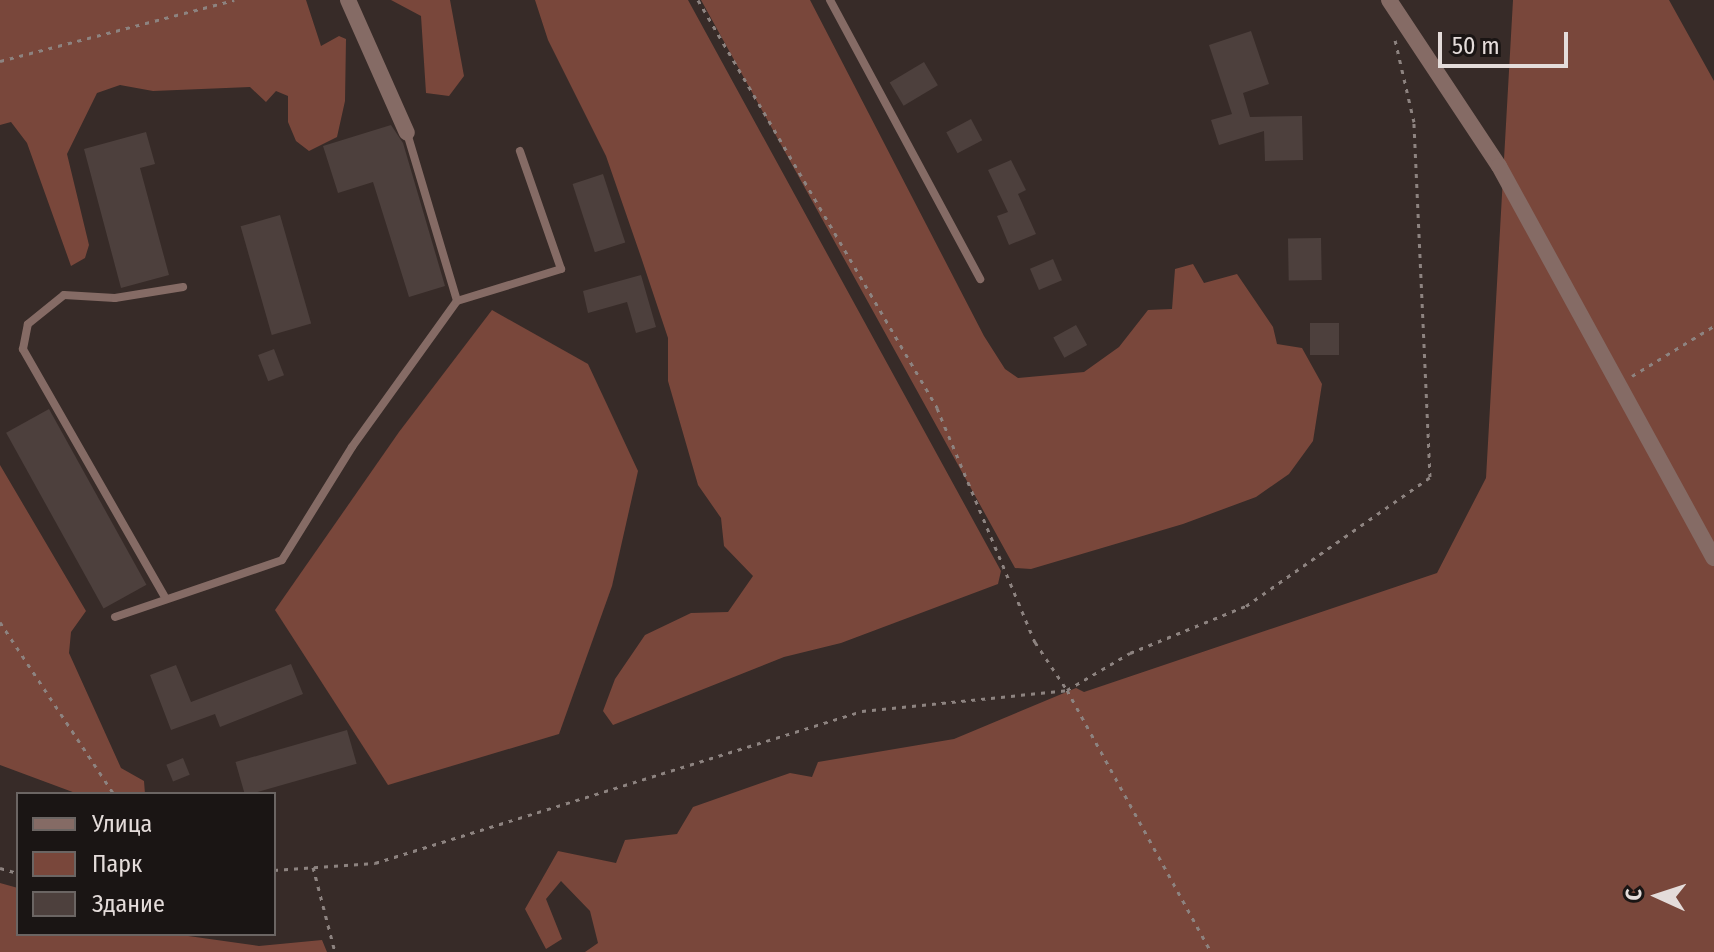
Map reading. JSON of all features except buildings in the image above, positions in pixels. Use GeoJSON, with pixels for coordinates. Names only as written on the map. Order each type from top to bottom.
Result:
{"type":"FeatureCollection","features":[{"type":"Feature","properties":{"kind":"street"},"geometry":{"type":"LineString","coordinates":[[348,0],[407,133]]}},
{"type":"Feature","properties":{"kind":"street"},"geometry":{"type":"LineString","coordinates":[[1389,0],[1499,166],[1621,382],[1714,558]]}},
{"type":"Feature","properties":{"kind":"lane"},"geometry":{"type":"LineString","coordinates":[[830,0],[980,279]]}},
{"type":"Feature","properties":{"kind":"lane"},"geometry":{"type":"LineString","coordinates":[[407,133],[457,301]]}},
{"type":"Feature","properties":{"kind":"lane"},"geometry":{"type":"LineString","coordinates":[[115,617],[282,560],[352,447],[457,301],[561,269],[520,151]]}},
{"type":"Feature","properties":{"kind":"lane"},"geometry":{"type":"LineString","coordinates":[[166,599],[23,349],[28,324],[64,295],[115,298],[183,287]]}},
{"type":"Feature","properties":{"kind":"path"},"geometry":{"type":"LineString","coordinates":[[0,61],[234,0]]}},
{"type":"Feature","properties":{"kind":"path"},"geometry":{"type":"LineString","coordinates":[[698,0],[937,408],[1035,642],[1067,690],[1211,952]]}},
{"type":"Feature","properties":{"kind":"path"},"geometry":{"type":"LineString","coordinates":[[276,870],[375,863],[862,711],[1067,690],[1130,653],[1246,606],[1430,477],[1414,122],[1393,31]]}},
{"type":"Feature","properties":{"kind":"path"},"geometry":{"type":"LineString","coordinates":[[1621,382],[1714,326]]}},
{"type":"Feature","properties":{"kind":"path"},"geometry":{"type":"LineString","coordinates":[[0,622],[113,792]]}},
{"type":"Feature","properties":{"kind":"path"},"geometry":{"type":"LineString","coordinates":[[313,867],[335,952]]}},
{"type":"Feature","properties":{"kind":"green space"},"geometry":{"type":"Polygon","coordinates":[[[0,0],[306,0],[321,46],[339,36],[346,39],[345,101],[337,137],[309,151],[296,141],[288,122],[288,96],[276,91],[266,102],[250,87],[153,91],[120,85],[97,93],[67,154],[89,245],[85,258],[71,266],[27,143],[11,122],[0,125],[0,0]]]}},
{"type":"Feature","properties":{"kind":"green space"},"geometry":{"type":"Polygon","coordinates":[[[391,0],[450,0],[464,76],[449,96],[426,93],[421,16],[391,0]]]}},
{"type":"Feature","properties":{"kind":"green space"},"geometry":{"type":"Polygon","coordinates":[[[535,0],[688,0],[1001,571],[998,584],[841,643],[784,657],[613,725],[603,711],[615,679],[645,635],[691,613],[728,612],[753,576],[724,546],[721,518],[698,485],[668,381],[668,338],[641,257],[606,156],[548,40],[535,0]]]}},
{"type":"Feature","properties":{"kind":"green space"},"geometry":{"type":"Polygon","coordinates":[[[701,0],[810,0],[984,336],[1005,369],[1018,378],[1084,372],[1119,347],[1148,310],[1172,309],[1175,269],[1193,264],[1204,283],[1237,274],[1273,327],[1277,344],[1302,348],[1322,384],[1313,441],[1289,474],[1256,497],[1183,524],[1031,569],[1015,568],[701,0]]]}},
{"type":"Feature","properties":{"kind":"green space"},"geometry":{"type":"Polygon","coordinates":[[[1513,0],[1669,0],[1714,81],[1714,952],[585,952],[598,943],[590,911],[561,881],[546,899],[562,939],[546,949],[525,909],[558,851],[616,863],[625,840],[677,834],[693,807],[790,773],[812,777],[818,762],[954,739],[1076,688],[1084,692],[1437,573],[1486,478],[1513,0]]]}},
{"type":"Feature","properties":{"kind":"green space"},"geometry":{"type":"Polygon","coordinates":[[[492,310],[588,364],[638,471],[612,586],[559,734],[388,785],[275,610],[399,432],[492,310]]]}},
{"type":"Feature","properties":{"kind":"green space"},"geometry":{"type":"Polygon","coordinates":[[[0,465],[86,611],[71,632],[69,653],[121,768],[144,781],[145,792],[73,792],[0,765],[0,465]]]}},
{"type":"Feature","properties":{"kind":"green space"},"geometry":{"type":"Polygon","coordinates":[[[0,883],[16,887],[16,936],[188,936],[259,946],[322,940],[327,952],[0,952],[0,883]]]}}]}
